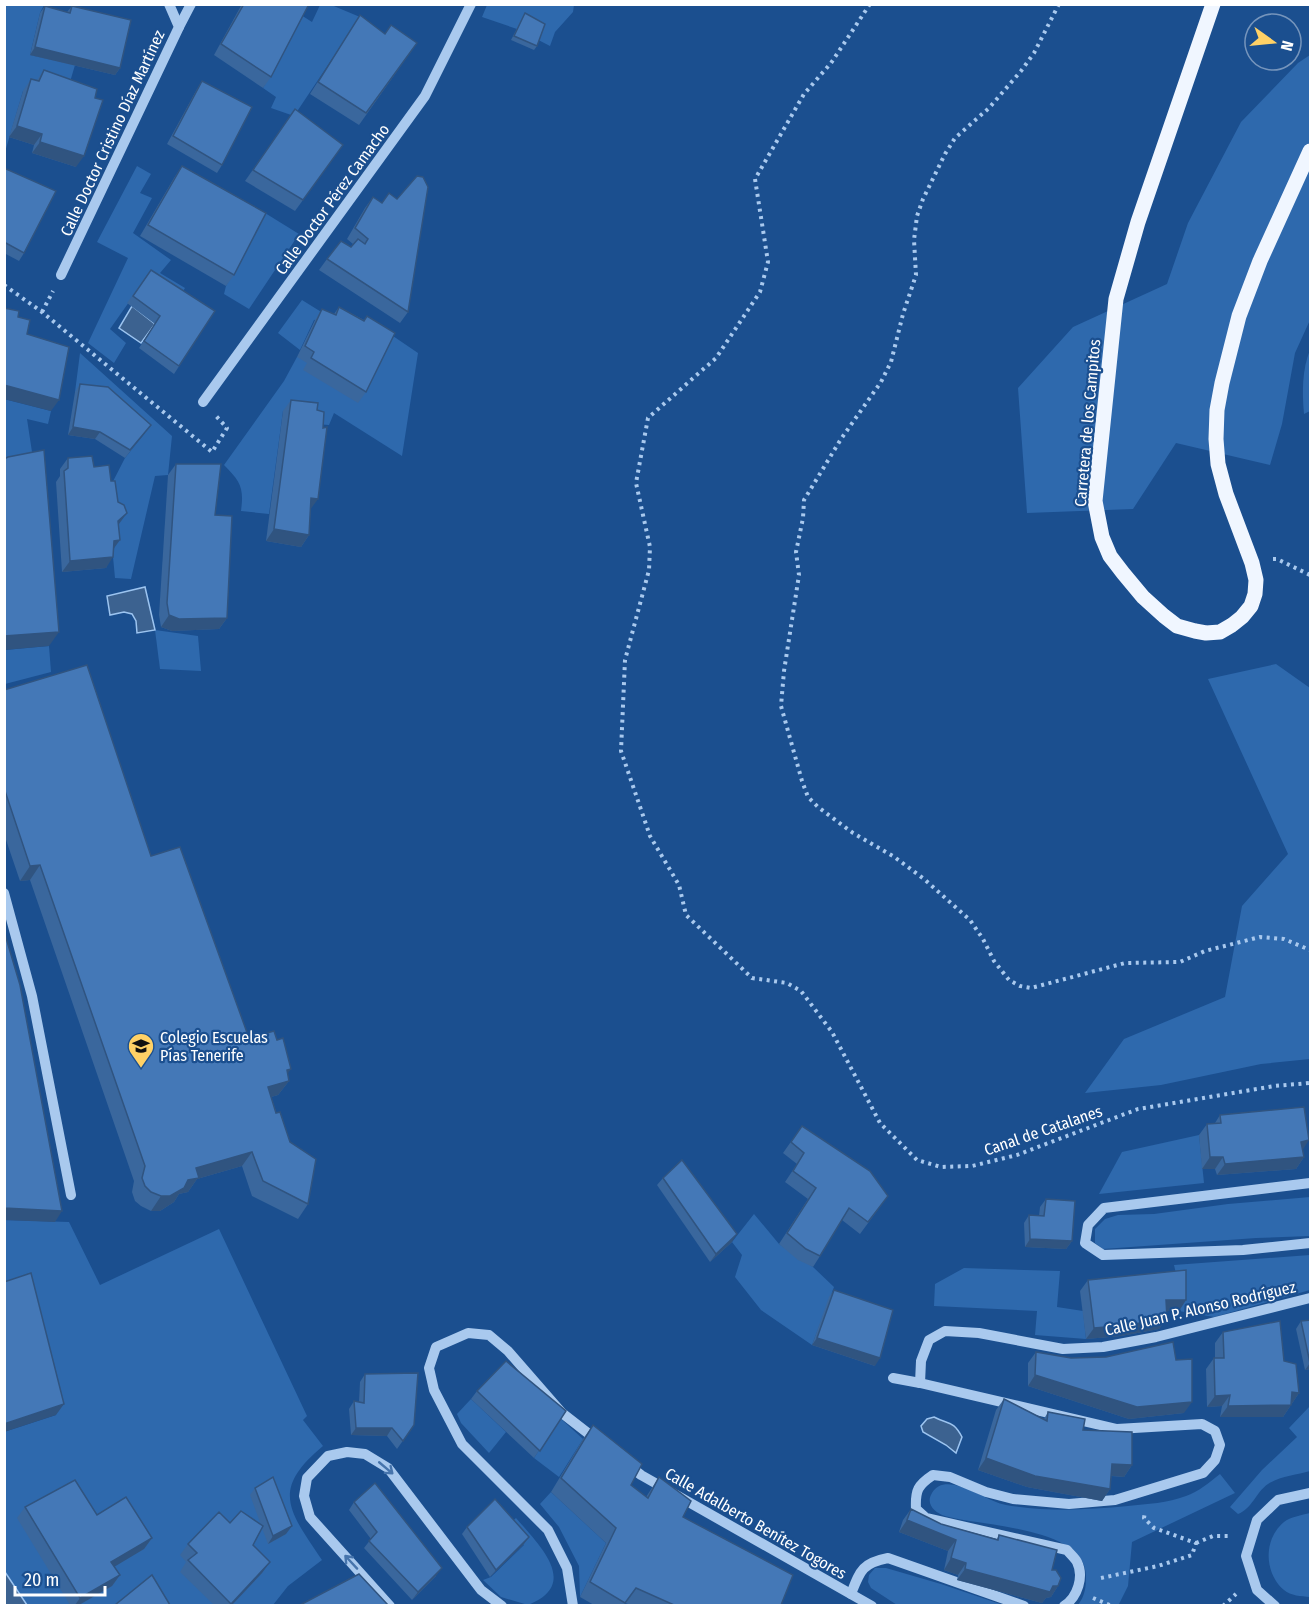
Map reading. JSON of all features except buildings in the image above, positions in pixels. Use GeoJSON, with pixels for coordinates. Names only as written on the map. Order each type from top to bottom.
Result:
{"type":"FeatureCollection","features":[{"type":"Feature","properties":{"kind":"main road","name":"Carretera de los Campitos"},"geometry":{"type":"LineString","coordinates":[[1213,4],[1138,222],[1116,298],[1095,501],[1102,537],[1110,556],[1143,597],[1177,626],[1206,633],[1220,632],[1242,617],[1251,606],[1255,594],[1256,579],[1252,563],[1226,494],[1218,464],[1216,439],[1218,410],[1222,383],[1239,316],[1260,261],[1311,151]]}},
{"type":"Feature","properties":{"kind":"street","name":"Calle Doctor Cristino Díaz Martínez"},"geometry":{"type":"LineString","coordinates":[[61,275],[179,27],[169,4]]}},
{"type":"Feature","properties":{"kind":"street"},"geometry":{"type":"LineString","coordinates":[[179,27],[191,4]]}},
{"type":"Feature","properties":{"kind":"street","name":"Calle Doctor Pérez Camacho"},"geometry":{"type":"LineString","coordinates":[[203,402],[425,96],[471,4]]}},
{"type":"Feature","properties":{"kind":"street"},"geometry":{"type":"LineString","coordinates":[[4,893],[32,996],[71,1195]]}},
{"type":"Feature","properties":{"kind":"street"},"geometry":{"type":"LineString","coordinates":[[1311,1183],[1104,1208],[1088,1225],[1085,1243],[1103,1255],[1243,1250],[1311,1243]]}},
{"type":"Feature","properties":{"kind":"street","name":"Calle Juan P. Alonso Rodríguez"},"geometry":{"type":"LineString","coordinates":[[920,1383],[921,1361],[929,1340],[945,1330],[979,1333],[1063,1349],[1102,1347],[1156,1337],[1311,1298]]}},
{"type":"Feature","properties":{"kind":"street","name":"Calle Adalberto Benítez Togores"},"geometry":{"type":"LineString","coordinates":[[573,1605],[567,1568],[548,1530],[462,1444],[434,1390],[429,1368],[436,1347],[468,1333],[489,1335],[508,1351],[562,1413],[641,1475],[872,1605]]}},
{"type":"Feature","properties":{"kind":"street"},"geometry":{"type":"LineString","coordinates":[[893,1378],[1118,1429],[1202,1424],[1215,1431],[1220,1445],[1215,1460],[1203,1473],[1114,1500],[1069,1504],[1013,1499],[986,1492],[950,1477],[933,1475],[921,1483],[915,1497],[916,1509],[926,1518],[1067,1550],[1076,1561],[1081,1578],[1072,1598],[1064,1605]]}},
{"type":"Feature","properties":{"kind":"street"},"geometry":{"type":"LineString","coordinates":[[390,1605],[310,1517],[303,1496],[307,1478],[328,1456],[347,1452],[365,1454],[388,1468],[481,1590],[502,1605]]}},
{"type":"Feature","properties":{"kind":"street"},"geometry":{"type":"LineString","coordinates":[[1275,1605],[1257,1590],[1246,1556],[1257,1520],[1278,1500],[1311,1492]]}},
{"type":"Feature","properties":{"kind":"street"},"geometry":{"type":"LineString","coordinates":[[851,1594],[860,1573],[872,1561],[888,1558],[1024,1605]]}},
{"type":"Feature","properties":{"kind":"path","name":"Canal de Catalanes"},"geometry":{"type":"LineString","coordinates":[[870,4],[831,63],[804,94],[755,180],[768,262],[760,292],[716,358],[648,418],[636,483],[650,547],[649,570],[625,660],[621,750],[650,836],[679,885],[686,915],[752,978],[787,983],[801,992],[831,1032],[880,1123],[917,1160],[941,1167],[972,1166],[1017,1155],[1138,1109],[1274,1086],[1311,1083]]}},
{"type":"Feature","properties":{"kind":"path"},"geometry":{"type":"LineString","coordinates":[[1059,4],[1034,53],[1021,71],[989,108],[955,138],[945,154],[917,216],[914,240],[916,275],[891,362],[881,382],[841,439],[804,500],[796,552],[799,575],[781,706],[788,736],[802,781],[813,802],[853,833],[893,856],[924,879],[970,920],[994,961],[1009,980],[1020,986],[1032,988],[1125,963],[1180,962],[1205,951],[1260,937],[1284,939],[1311,950]]}},
{"type":"Feature","properties":{"kind":"path"},"geometry":{"type":"LineString","coordinates":[[4,285],[42,312],[212,452],[227,428],[203,402]]}},
{"type":"Feature","properties":{"kind":"path"},"geometry":{"type":"LineString","coordinates":[[1252,563],[1277,559],[1311,575]]}},
{"type":"Feature","properties":{"kind":"path"},"geometry":{"type":"LineString","coordinates":[[1148,1490],[1144,1518],[1154,1528],[1196,1543],[1212,1536],[1252,1537]]}},
{"type":"Feature","properties":{"kind":"path"},"geometry":{"type":"LineString","coordinates":[[1079,1583],[1158,1566],[1192,1555],[1196,1543]]}},
{"type":"Feature","properties":{"kind":"shaded area"},"geometry":{"type":"Polygon","coordinates":[[[329,4],[360,17],[294,116],[271,108],[276,97],[263,88],[301,15],[312,22],[320,5],[329,4]]]}},
{"type":"Feature","properties":{"kind":"shaded area"},"geometry":{"type":"Polygon","coordinates":[[[5,5],[44,5],[30,55],[75,65],[67,92],[23,91],[5,152],[5,5]]]}},
{"type":"Feature","properties":{"kind":"shaded area"},"geometry":{"type":"Polygon","coordinates":[[[487,5],[574,5],[573,12],[555,32],[550,46],[517,29],[482,17],[487,5]]]}},
{"type":"Feature","properties":{"kind":"shaded area"},"geometry":{"type":"Polygon","coordinates":[[[1310,55],[1310,320],[1295,353],[1282,424],[1270,465],[1176,443],[1133,509],[1027,513],[1018,388],[1073,327],[1167,284],[1188,223],[1241,122],[1289,72],[1303,72],[1303,60],[1310,55]]]}},
{"type":"Feature","properties":{"kind":"shaded area"},"geometry":{"type":"Polygon","coordinates":[[[137,166],[151,174],[140,193],[152,198],[133,233],[171,260],[160,273],[185,288],[178,299],[146,278],[110,329],[126,343],[114,363],[88,343],[128,258],[97,242],[137,166]]]}},
{"type":"Feature","properties":{"kind":"shaded area"},"geometry":{"type":"Polygon","coordinates":[[[265,213],[299,234],[249,309],[224,294],[226,286],[265,213]]]}},
{"type":"Feature","properties":{"kind":"shaded area"},"geometry":{"type":"Polygon","coordinates":[[[302,300],[331,318],[314,320],[300,350],[278,333],[302,300]]]}},
{"type":"Feature","properties":{"kind":"shaded area"},"geometry":{"type":"Polygon","coordinates":[[[132,306],[155,324],[141,343],[119,328],[132,306]]]}},
{"type":"Feature","properties":{"kind":"shaded area"},"geometry":{"type":"Polygon","coordinates":[[[390,334],[418,353],[402,456],[334,413],[329,425],[316,424],[283,411],[269,514],[241,511],[240,486],[224,465],[284,381],[297,357],[390,334]]]}},
{"type":"Feature","properties":{"kind":"shaded area"},"geometry":{"type":"Polygon","coordinates":[[[1310,350],[1310,411],[1304,414],[1303,381],[1310,350]]]}},
{"type":"Feature","properties":{"kind":"shaded area"},"geometry":{"type":"Polygon","coordinates":[[[80,353],[172,436],[168,475],[155,476],[131,579],[115,578],[107,493],[125,458],[145,433],[75,392],[80,353]]]}},
{"type":"Feature","properties":{"kind":"shaded area"},"geometry":{"type":"Polygon","coordinates":[[[4,399],[51,411],[48,424],[27,419],[34,465],[5,470],[4,399]]]}},
{"type":"Feature","properties":{"kind":"shaded area"},"geometry":{"type":"Polygon","coordinates":[[[145,587],[155,630],[137,633],[136,621],[132,614],[124,612],[110,615],[107,596],[145,587]]]}},
{"type":"Feature","properties":{"kind":"shaded area"},"geometry":{"type":"Polygon","coordinates":[[[155,630],[198,636],[201,671],[160,669],[155,630]]]}},
{"type":"Feature","properties":{"kind":"shaded area"},"geometry":{"type":"Polygon","coordinates":[[[49,646],[51,672],[5,684],[5,650],[49,646]]]}},
{"type":"Feature","properties":{"kind":"shaded area"},"geometry":{"type":"Polygon","coordinates":[[[1276,664],[1310,688],[1310,1059],[1261,1064],[1161,1085],[1085,1093],[1124,1039],[1225,997],[1242,906],[1288,854],[1208,679],[1276,664]]]}},
{"type":"Feature","properties":{"kind":"shaded area"},"geometry":{"type":"Polygon","coordinates":[[[1199,1135],[1204,1183],[1099,1194],[1122,1152],[1199,1135]]]}},
{"type":"Feature","properties":{"kind":"shaded area"},"geometry":{"type":"Polygon","coordinates":[[[1310,1197],[1310,1236],[1103,1249],[1095,1243],[1095,1229],[1105,1219],[1118,1215],[1154,1214],[1228,1204],[1310,1197]]]}},
{"type":"Feature","properties":{"kind":"shaded area"},"geometry":{"type":"Polygon","coordinates":[[[754,1214],[779,1244],[813,1267],[834,1287],[812,1345],[761,1310],[735,1277],[742,1255],[732,1242],[754,1214]]]}},
{"type":"Feature","properties":{"kind":"shaded area"},"geometry":{"type":"Polygon","coordinates":[[[5,1220],[69,1222],[100,1285],[219,1229],[307,1416],[303,1420],[323,1446],[296,1475],[291,1488],[290,1501],[301,1528],[322,1560],[288,1586],[273,1605],[5,1605],[4,1432],[56,1415],[5,1291],[5,1220]]]}},
{"type":"Feature","properties":{"kind":"shaded area"},"geometry":{"type":"Polygon","coordinates":[[[1310,1255],[1310,1290],[1214,1317],[1179,1311],[1178,1282],[1174,1265],[1310,1255]]]}},
{"type":"Feature","properties":{"kind":"shaded area"},"geometry":{"type":"Polygon","coordinates":[[[964,1268],[1060,1271],[1057,1307],[1083,1311],[1086,1339],[1035,1335],[1037,1311],[934,1306],[935,1284],[964,1268]]]}},
{"type":"Feature","properties":{"kind":"shaded area"},"geometry":{"type":"Polygon","coordinates":[[[471,1399],[506,1432],[489,1453],[461,1423],[457,1414],[471,1399]]]}},
{"type":"Feature","properties":{"kind":"shaded area"},"geometry":{"type":"Polygon","coordinates":[[[1310,1406],[1310,1471],[1273,1481],[1260,1491],[1243,1512],[1238,1514],[1230,1507],[1262,1470],[1297,1437],[1289,1428],[1310,1406]]]}},
{"type":"Feature","properties":{"kind":"shaded area"},"geometry":{"type":"Polygon","coordinates":[[[934,1417],[953,1425],[959,1432],[962,1437],[956,1453],[923,1432],[921,1426],[927,1419],[934,1417]]]}},
{"type":"Feature","properties":{"kind":"shaded area"},"geometry":{"type":"Polygon","coordinates":[[[560,1418],[583,1439],[559,1477],[534,1458],[560,1418]]]}},
{"type":"Feature","properties":{"kind":"shaded area"},"geometry":{"type":"Polygon","coordinates":[[[1220,1474],[1235,1493],[1132,1542],[1128,1586],[1118,1606],[1078,1605],[1085,1591],[1086,1576],[1081,1559],[1068,1547],[1028,1531],[945,1516],[938,1513],[930,1504],[932,1493],[938,1487],[947,1484],[967,1489],[998,1503],[1036,1509],[1067,1510],[1128,1506],[1165,1502],[1186,1496],[1220,1474]]]}},
{"type":"Feature","properties":{"kind":"shaded area"},"geometry":{"type":"Polygon","coordinates":[[[551,1492],[606,1543],[580,1597],[579,1566],[559,1527],[540,1504],[551,1492]]]}},
{"type":"Feature","properties":{"kind":"shaded area"},"geometry":{"type":"Polygon","coordinates":[[[1310,1513],[1310,1597],[1293,1595],[1277,1583],[1270,1565],[1269,1547],[1272,1537],[1284,1522],[1310,1513]]]}},
{"type":"Feature","properties":{"kind":"shaded area"},"geometry":{"type":"Polygon","coordinates":[[[516,1518],[544,1552],[554,1575],[552,1586],[544,1596],[528,1605],[501,1597],[483,1580],[491,1577],[524,1545],[507,1526],[516,1518]]]}},
{"type":"Feature","properties":{"kind":"shaded area"},"geometry":{"type":"Polygon","coordinates":[[[875,1568],[886,1568],[1003,1605],[897,1605],[871,1588],[868,1582],[869,1575],[875,1568]]]}},
{"type":"Feature","properties":{"kind":"shaded area"},"geometry":{"type":"Polygon","coordinates":[[[5,1572],[27,1605],[5,1605],[5,1572]]]}},
{"type":"Feature","properties":{"kind":"place","name":"Colegio Escuelas Pías Tenerife"},"geometry":{"type":"Point","coordinates":[141,1069]}}]}
